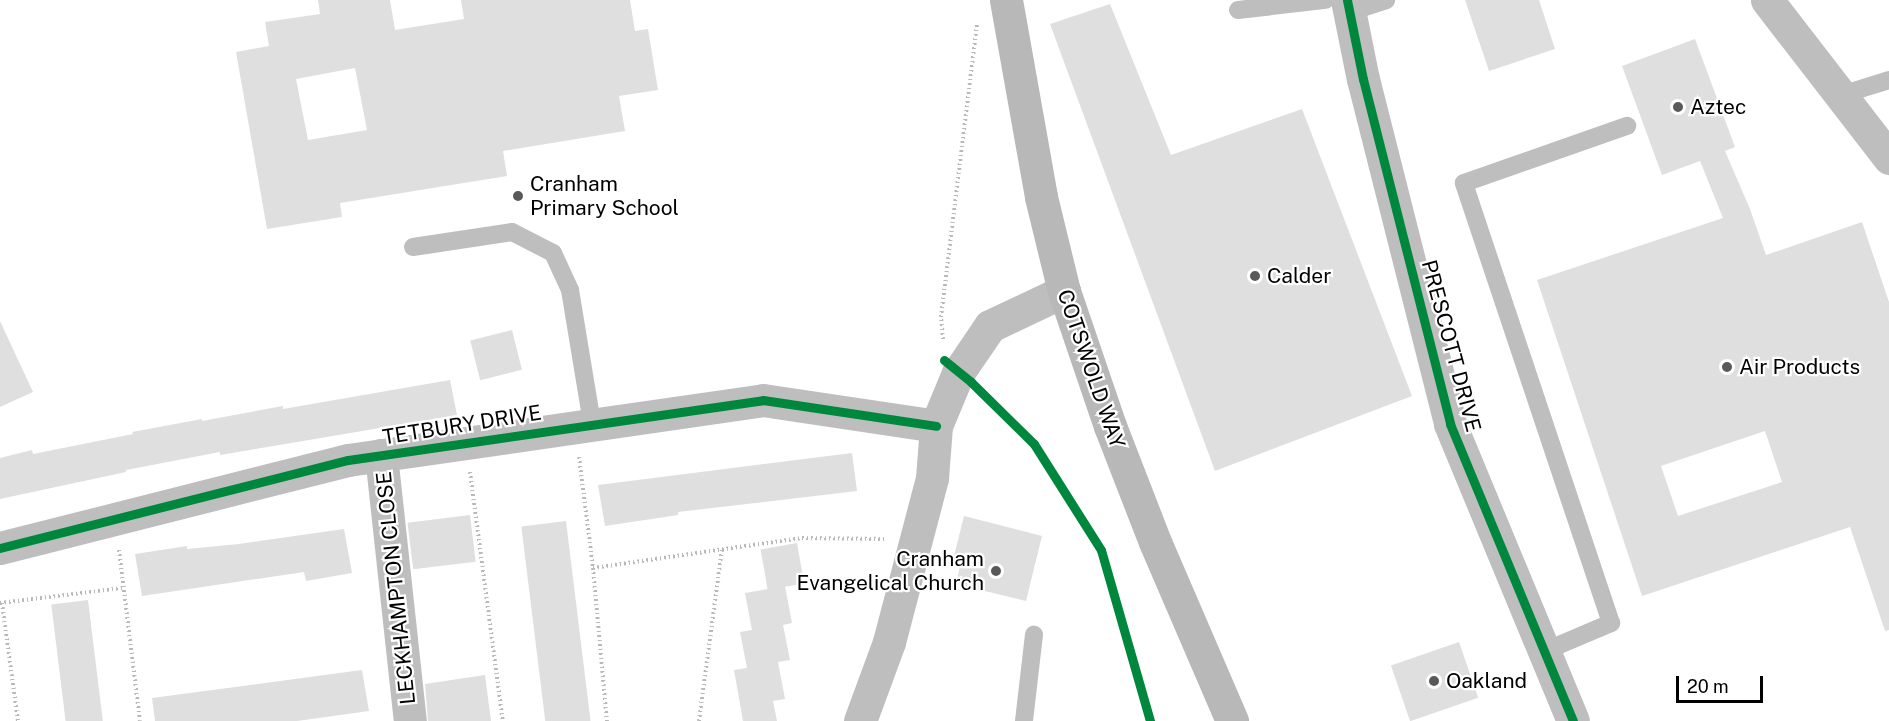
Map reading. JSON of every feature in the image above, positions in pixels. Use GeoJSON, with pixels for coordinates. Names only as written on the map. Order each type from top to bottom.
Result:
{"type":"FeatureCollection","features":[{"type":"Feature","properties":{"kind":"main road","name":"COTSWOLD WAY"},"geometry":{"type":"LineString","coordinates":[[992,6],[1064,291],[1110,426],[1150,532],[1232,721]]}},
{"type":"Feature","properties":{"kind":"street"},"geometry":{"type":"LineString","coordinates":[[1767,0],[1889,159]]}},
{"type":"Feature","properties":{"kind":"street","name":"PRESCOTT DRIVE"},"geometry":{"type":"LineString","coordinates":[[1341,4],[1363,79],[1450,424],[1573,721]]}},
{"type":"Feature","properties":{"kind":"street"},"geometry":{"type":"LineString","coordinates":[[861,721],[889,642],[932,478],[936,426],[951,366],[990,326],[1064,291]]}},
{"type":"Feature","properties":{"kind":"street","name":"TETBURY DRIVE"},"geometry":{"type":"LineString","coordinates":[[0,548],[348,460],[763,400],[936,426]]}},
{"type":"Feature","properties":{"kind":"street","name":"LECKHAMPTON CLOSE"},"geometry":{"type":"LineString","coordinates":[[381,455],[410,721]]}},
{"type":"Feature","properties":{"kind":"lane"},"geometry":{"type":"LineString","coordinates":[[1238,10],[1386,0]]}},
{"type":"Feature","properties":{"kind":"lane"},"geometry":{"type":"LineString","coordinates":[[1841,95],[1889,80]]}},
{"type":"Feature","properties":{"kind":"lane"},"geometry":{"type":"LineString","coordinates":[[1545,651],[1611,623],[1464,183],[1627,126]]}},
{"type":"Feature","properties":{"kind":"lane"},"geometry":{"type":"LineString","coordinates":[[413,247],[512,232],[553,253],[570,290],[584,425]]}},
{"type":"Feature","properties":{"kind":"lane"},"geometry":{"type":"LineString","coordinates":[[1024,721],[1034,635]]}},
{"type":"Feature","properties":{"kind":"path"},"geometry":{"type":"LineString","coordinates":[[951,366],[941,317],[992,6]]}},
{"type":"Feature","properties":{"kind":"path"},"geometry":{"type":"LineString","coordinates":[[584,425],[593,568],[607,721]]}},
{"type":"Feature","properties":{"kind":"path"},"geometry":{"type":"LineString","coordinates":[[466,442],[503,721]]}},
{"type":"Feature","properties":{"kind":"path"},"geometry":{"type":"LineString","coordinates":[[115,519],[140,721]]}},
{"type":"Feature","properties":{"kind":"path"},"geometry":{"type":"LineString","coordinates":[[593,568],[802,538],[916,539]]}},
{"type":"Feature","properties":{"kind":"path"},"geometry":{"type":"LineString","coordinates":[[699,721],[723,549]]}},
{"type":"Feature","properties":{"kind":"path"},"geometry":{"type":"LineString","coordinates":[[18,721],[1,603],[123,588]]}},
{"type":"Feature","properties":{"kind":"building"},"geometry":{"type":"Polygon","coordinates":[[[318,0],[390,0],[395,30],[464,19],[461,0],[630,0],[635,31],[648,29],[658,90],[619,96],[625,131],[503,151],[507,176],[340,203],[342,217],[267,229],[236,52],[269,46],[265,22],[320,14],[318,0]],[[355,68],[296,79],[308,140],[367,130],[355,68]]]}},
{"type":"Feature","properties":{"kind":"building"},"geometry":{"type":"Polygon","coordinates":[[[1465,0],[1539,0],[1555,49],[1489,71],[1465,0]]]}},
{"type":"Feature","properties":{"kind":"building","name":"Calder"},"geometry":{"type":"Polygon","coordinates":[[[1110,4],[1171,155],[1302,109],[1412,396],[1215,471],[1050,24],[1110,4]]]}},
{"type":"Feature","properties":{"kind":"building","name":"Air Products"},"geometry":{"type":"Polygon","coordinates":[[[1695,39],[1735,147],[1725,151],[1750,209],[1766,255],[1862,222],[1889,302],[1889,630],[1885,631],[1850,527],[1642,596],[1537,280],[1723,218],[1700,161],[1662,175],[1622,66],[1695,39]],[[1765,431],[1661,466],[1678,516],[1782,482],[1765,431]]]}},
{"type":"Feature","properties":{"kind":"building"},"geometry":{"type":"Polygon","coordinates":[[[0,321],[33,392],[0,407],[0,321]]]}},
{"type":"Feature","properties":{"kind":"building"},"geometry":{"type":"Polygon","coordinates":[[[512,330],[522,370],[480,380],[470,340],[512,330]]]}},
{"type":"Feature","properties":{"kind":"building"},"geometry":{"type":"Polygon","coordinates":[[[450,380],[457,415],[220,455],[220,452],[126,470],[126,472],[0,499],[0,458],[32,450],[33,454],[202,419],[202,421],[283,406],[283,409],[450,380]]]}},
{"type":"Feature","properties":{"kind":"building"},"geometry":{"type":"Polygon","coordinates":[[[852,453],[857,491],[678,512],[678,515],[605,526],[598,485],[852,453]]]}},
{"type":"Feature","properties":{"kind":"building"},"geometry":{"type":"Polygon","coordinates":[[[470,515],[476,562],[413,569],[407,523],[470,515]]]}},
{"type":"Feature","properties":{"kind":"building","name":"Cranham Evangelical Church"},"geometry":{"type":"Polygon","coordinates":[[[964,516],[1042,536],[1026,601],[956,584],[962,558],[954,556],[964,516]]]}},
{"type":"Feature","properties":{"kind":"building"},"geometry":{"type":"Polygon","coordinates":[[[566,521],[591,721],[545,721],[521,526],[566,521]]]}},
{"type":"Feature","properties":{"kind":"building"},"geometry":{"type":"Polygon","coordinates":[[[344,529],[352,573],[306,581],[304,572],[142,596],[135,554],[187,546],[187,549],[239,544],[344,529]]]}},
{"type":"Feature","properties":{"kind":"building"},"geometry":{"type":"Polygon","coordinates":[[[797,543],[804,583],[768,590],[761,549],[797,543]]]}},
{"type":"Feature","properties":{"kind":"building"},"geometry":{"type":"Polygon","coordinates":[[[785,586],[792,623],[783,625],[790,660],[778,662],[785,699],[773,701],[777,721],[743,721],[734,670],[747,668],[740,632],[752,630],[745,593],[785,586]]]}},
{"type":"Feature","properties":{"kind":"building"},"geometry":{"type":"Polygon","coordinates":[[[88,600],[103,721],[66,721],[51,605],[88,600]]]}},
{"type":"Feature","properties":{"kind":"building","name":"Oakland"},"geometry":{"type":"Polygon","coordinates":[[[1459,642],[1478,698],[1410,721],[1391,665],[1459,642]]]}},
{"type":"Feature","properties":{"kind":"building"},"geometry":{"type":"Polygon","coordinates":[[[362,670],[369,711],[297,721],[155,721],[152,698],[362,670]]]}},
{"type":"Feature","properties":{"kind":"building"},"geometry":{"type":"Polygon","coordinates":[[[485,675],[491,721],[428,721],[425,684],[485,675]]]}},
{"type":"Feature","properties":{"kind":"cycle path"},"geometry":{"type":"LineString","coordinates":[[1347,0],[1363,79],[1450,424],[1573,721]]}},
{"type":"Feature","properties":{"kind":"cycle path"},"geometry":{"type":"LineString","coordinates":[[944,360],[971,382],[1034,444],[1101,550],[1150,721]]}},
{"type":"Feature","properties":{"kind":"cycle path"},"geometry":{"type":"LineString","coordinates":[[0,548],[348,460],[763,400],[936,426]]}},
{"type":"Feature","properties":{"kind":"place","name":"Aztec"},"geometry":{"type":"Point","coordinates":[1678,107]}},
{"type":"Feature","properties":{"kind":"place","name":"Cranham Primary School"},"geometry":{"type":"Point","coordinates":[518,196]}},
{"type":"Feature","properties":{"kind":"place","name":"Calder"},"geometry":{"type":"Point","coordinates":[1255,276]}},
{"type":"Feature","properties":{"kind":"place","name":"Air Products"},"geometry":{"type":"Point","coordinates":[1727,367]}},
{"type":"Feature","properties":{"kind":"place","name":"Cranham Evangelical Church"},"geometry":{"type":"Point","coordinates":[996,571]}},
{"type":"Feature","properties":{"kind":"place","name":"Oakland"},"geometry":{"type":"Point","coordinates":[1434,681]}}]}
